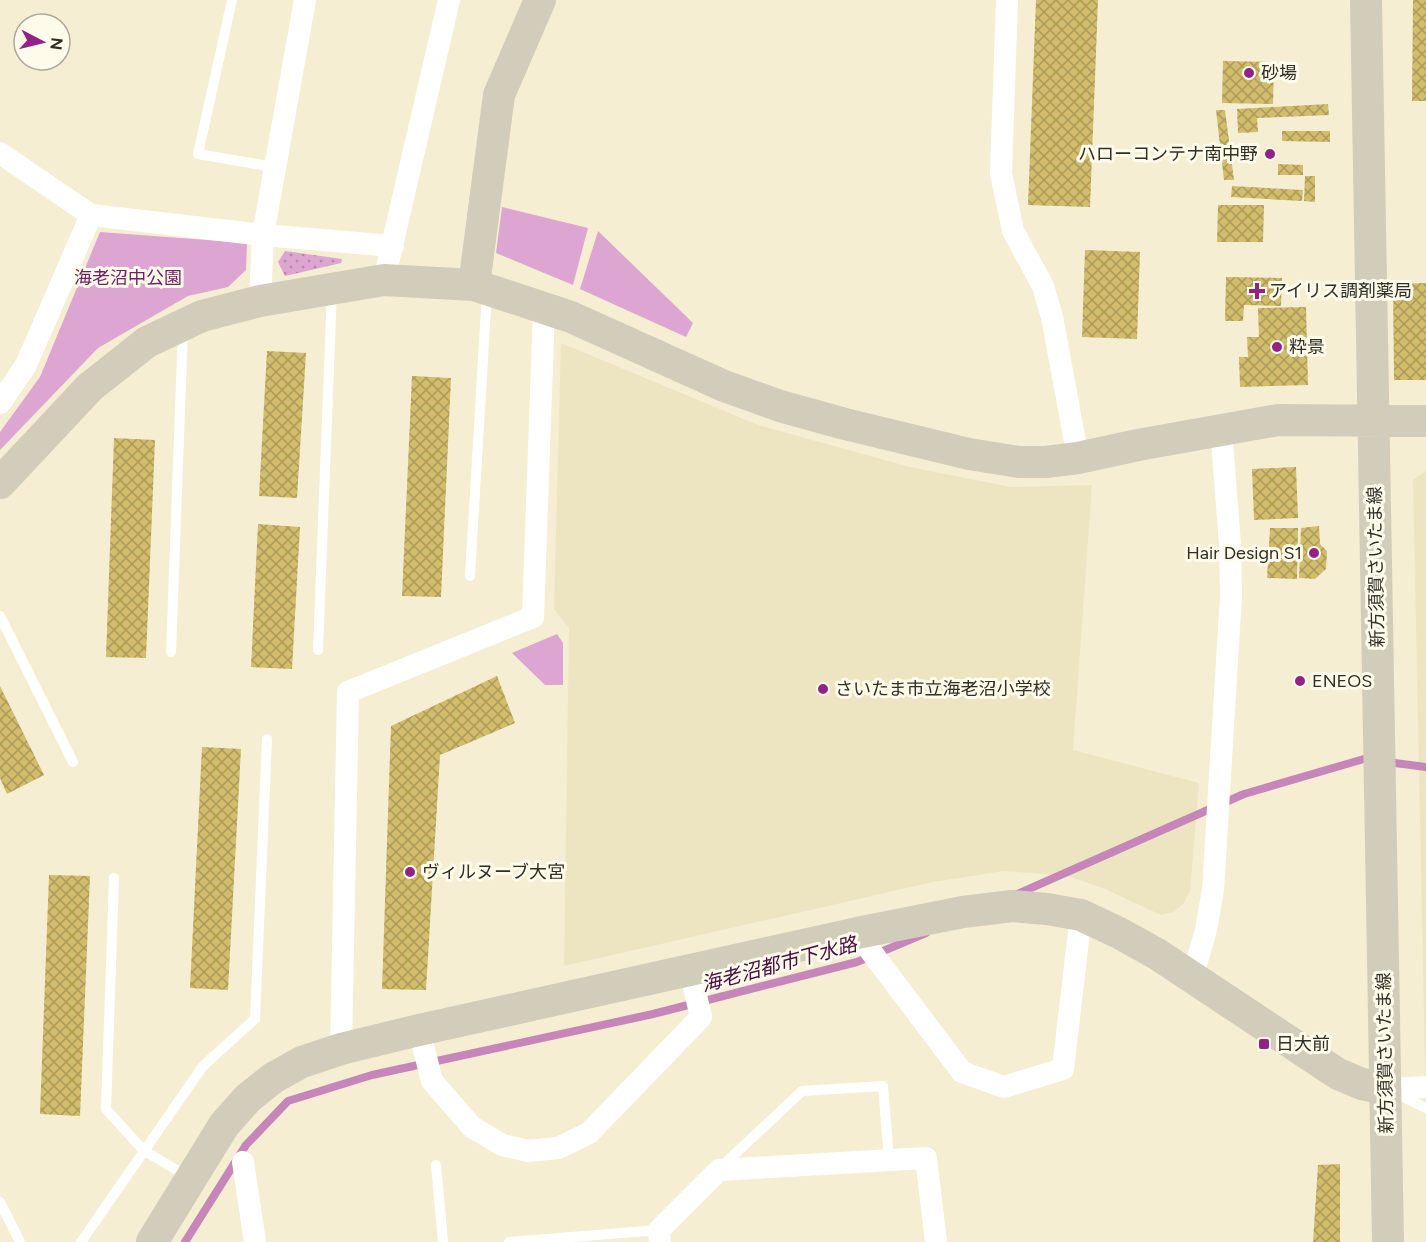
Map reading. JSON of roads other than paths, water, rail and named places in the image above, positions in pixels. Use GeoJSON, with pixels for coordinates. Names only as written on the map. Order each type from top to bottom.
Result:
{"type":"FeatureCollection","features":[{"type":"Feature","properties":{"kind":"street"},"geometry":{"type":"LineString","coordinates":[[260,301],[263,235],[304,0]]}},
{"type":"Feature","properties":{"kind":"street"},"geometry":{"type":"LineString","coordinates":[[384,280],[449,0]]}},
{"type":"Feature","properties":{"kind":"street"},"geometry":{"type":"LineString","coordinates":[[481,287],[499,95],[540,0]]}},
{"type":"Feature","properties":{"kind":"street"},"geometry":{"type":"LineString","coordinates":[[1007,0],[1001,173],[1013,231],[1043,286],[1052,317],[1078,458]]}},
{"type":"Feature","properties":{"kind":"street","name":"新方須賀さいたま線"},"geometry":{"type":"LineString","coordinates":[[1366,0],[1388,1242]]}},
{"type":"Feature","properties":{"kind":"street"},"geometry":{"type":"LineString","coordinates":[[0,153],[91,215],[263,235],[393,246]]}},
{"type":"Feature","properties":{"kind":"street"},"geometry":{"type":"LineString","coordinates":[[0,403],[26,365],[91,215]]}},
{"type":"Feature","properties":{"kind":"street"},"geometry":{"type":"LineString","coordinates":[[0,483],[90,387],[147,342],[202,316],[260,301],[384,280],[481,287],[571,317],[724,386],[780,406],[969,454],[1019,462],[1046,462],[1078,458],[1278,420],[1426,421]]}},
{"type":"Feature","properties":{"kind":"street"},"geometry":{"type":"LineString","coordinates":[[341,1049],[348,692],[533,617],[544,308]]}},
{"type":"Feature","properties":{"kind":"street"},"geometry":{"type":"LineString","coordinates":[[1192,978],[1206,930],[1213,890],[1231,596],[1230,544],[1221,429]]}},
{"type":"Feature","properties":{"kind":"street"},"geometry":{"type":"LineString","coordinates":[[152,1242],[224,1125],[248,1098],[273,1078],[302,1062],[341,1049],[419,1030],[857,933],[963,912],[1012,906],[1081,915],[1119,933],[1157,954],[1338,1074],[1362,1084],[1385,1089],[1426,1087]]}},
{"type":"Feature","properties":{"kind":"street"},"geometry":{"type":"LineString","coordinates":[[857,933],[962,1072],[1004,1087],[1063,1069],[1081,915]]}},
{"type":"Feature","properties":{"kind":"street"},"geometry":{"type":"LineString","coordinates":[[419,1030],[432,1080],[472,1127],[502,1144],[528,1151],[558,1148],[589,1133],[701,1017],[690,970]]}},
{"type":"Feature","properties":{"kind":"street"},"geometry":{"type":"LineString","coordinates":[[659,1236],[718,1170],[926,1158],[936,1242]]}},
{"type":"Feature","properties":{"kind":"street"},"geometry":{"type":"LineString","coordinates":[[243,1162],[255,1242]]}},
{"type":"Feature","properties":{"kind":"lane"},"geometry":{"type":"LineString","coordinates":[[232,0],[198,154],[274,167]]}},
{"type":"Feature","properties":{"kind":"lane"},"geometry":{"type":"LineString","coordinates":[[470,576],[481,287]]}},
{"type":"Feature","properties":{"kind":"lane"},"geometry":{"type":"LineString","coordinates":[[318,650],[332,289]]}},
{"type":"Feature","properties":{"kind":"lane"},"geometry":{"type":"LineString","coordinates":[[171,652],[183,325]]}},
{"type":"Feature","properties":{"kind":"lane"},"geometry":{"type":"LineString","coordinates":[[0,616],[73,762]]}},
{"type":"Feature","properties":{"kind":"lane"},"geometry":{"type":"LineString","coordinates":[[81,1242],[203,1066],[255,1019],[267,739]]}},
{"type":"Feature","properties":{"kind":"lane"},"geometry":{"type":"LineString","coordinates":[[114,878],[106,1109],[143,1150],[190,1179]]}},
{"type":"Feature","properties":{"kind":"lane"},"geometry":{"type":"LineString","coordinates":[[718,1170],[802,1091],[883,1086],[890,1160]]}},
{"type":"Feature","properties":{"kind":"lane"},"geometry":{"type":"LineString","coordinates":[[1385,1089],[1426,1108]]}},
{"type":"Feature","properties":{"kind":"lane"},"geometry":{"type":"LineString","coordinates":[[436,1166],[443,1242]]}},
{"type":"Feature","properties":{"kind":"lane"},"geometry":{"type":"LineString","coordinates":[[0,1202],[20,1242]]}},
{"type":"Feature","properties":{"kind":"lane"},"geometry":{"type":"LineString","coordinates":[[509,1242],[659,1236]]}},
{"type":"Feature","properties":{"kind":"waterway","name":"海老沼都市下水路"},"geometry":{"type":"LineString","coordinates":[[1015,895],[1244,794],[1364,759],[1426,767]]}},
{"type":"Feature","properties":{"kind":"waterway","name":"海老沼都市下水路"},"geometry":{"type":"LineString","coordinates":[[185,1242],[246,1145],[288,1101],[372,1075],[653,1014],[857,962],[926,933]]}},
{"type":"Feature","properties":{"kind":"place","name":"砂場"},"geometry":{"type":"Point","coordinates":[1249,73]}},
{"type":"Feature","properties":{"kind":"place","name":"ハローコンテナ南中野"},"geometry":{"type":"Point","coordinates":[1270,154]}},
{"type":"Feature","properties":{"kind":"place","name":"アイリス調剤薬局"},"geometry":{"type":"Point","coordinates":[1257,291]}},
{"type":"Feature","properties":{"kind":"place","name":"粋景"},"geometry":{"type":"Point","coordinates":[1277,347]}},
{"type":"Feature","properties":{"kind":"place","name":"Hair Design S1"},"geometry":{"type":"Point","coordinates":[1314,553]}},
{"type":"Feature","properties":{"kind":"place","name":"ENEOS"},"geometry":{"type":"Point","coordinates":[1300,681]}},
{"type":"Feature","properties":{"kind":"place","name":"さいたま市立海老沼小学校"},"geometry":{"type":"Point","coordinates":[823,689]}},
{"type":"Feature","properties":{"kind":"place","name":"ヴィルヌーブ大宮"},"geometry":{"type":"Point","coordinates":[410,872]}},
{"type":"Feature","properties":{"kind":"place","name":"日大前"},"geometry":{"type":"Point","coordinates":[1264,1044]}},
{"type":"Feature","properties":{"kind":"park label","name":"海老沼中公園"},"geometry":{"type":"Point","coordinates":[128,278]}}]}
